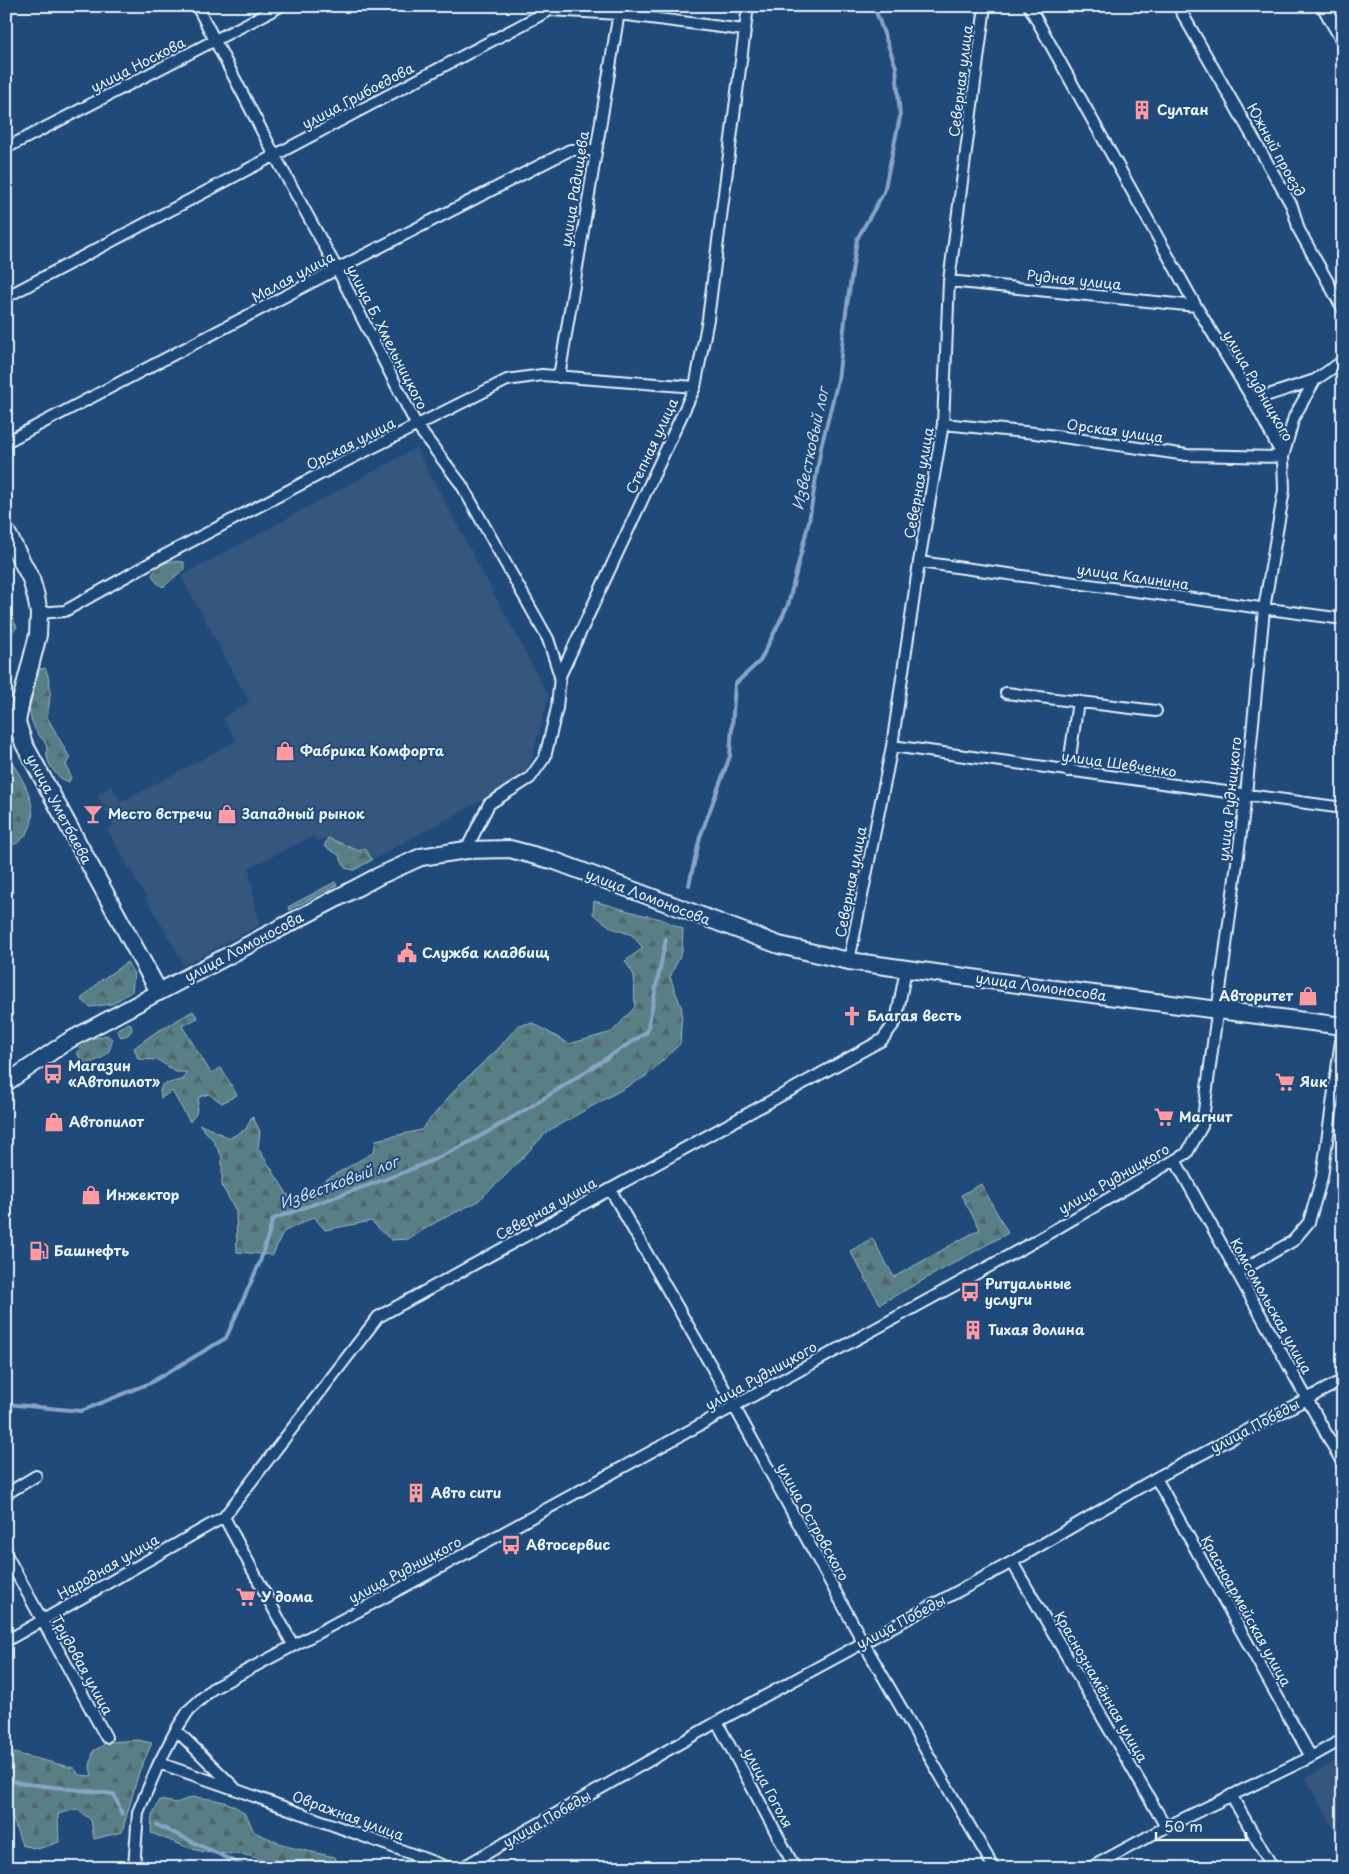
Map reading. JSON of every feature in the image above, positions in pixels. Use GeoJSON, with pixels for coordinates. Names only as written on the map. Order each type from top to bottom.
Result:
{"type":"FeatureCollection","features":[{"type":"Feature","properties":{"kind":"main road","name":"улица Уметбаева"},"geometry":{"type":"LineString","coordinates":[[6,531],[30,579],[39,613],[38,635],[17,722],[24,744],[159,992]]}},
{"type":"Feature","properties":{"kind":"main road","name":"улица Ломоносова"},"geometry":{"type":"LineString","coordinates":[[159,992],[379,876],[421,856],[466,850],[510,850],[555,861],[779,945],[849,961],[1343,1026]]}},
{"type":"Feature","properties":{"kind":"street","name":"улица Б. Хмельницкого"},"geometry":{"type":"LineString","coordinates":[[196,6],[337,269],[417,426],[461,484],[548,639],[560,676]]}},
{"type":"Feature","properties":{"kind":"street","name":"улица Носкова"},"geometry":{"type":"LineString","coordinates":[[6,148],[281,6]]}},
{"type":"Feature","properties":{"kind":"street","name":"Степная улица"},"geometry":{"type":"LineString","coordinates":[[466,850],[489,804],[530,778],[545,757],[557,708],[560,676],[695,387],[708,319],[748,6]]}},
{"type":"Feature","properties":{"kind":"street","name":"Северная улица"},"geometry":{"type":"LineString","coordinates":[[849,961],[892,746],[919,562],[943,424],[949,281],[985,6]]}},
{"type":"Feature","properties":{"kind":"street","name":"улица Рудницкого"},"geometry":{"type":"LineString","coordinates":[[134,1868],[138,1812],[159,1763],[189,1710],[212,1689],[439,1568],[1022,1248],[1186,1153],[1202,1126],[1246,795],[1264,609],[1284,490],[1282,457],[1253,400],[1196,306],[1029,6]]}},
{"type":"Feature","properties":{"kind":"street","name":"Южный проезд"},"geometry":{"type":"LineString","coordinates":[[1178,6],[1292,206],[1299,230],[1343,310]]}},
{"type":"Feature","properties":{"kind":"street"},"geometry":{"type":"LineString","coordinates":[[1325,6],[1343,38]]}},
{"type":"Feature","properties":{"kind":"street","name":"улица Грибоедова"},"geometry":{"type":"LineString","coordinates":[[6,297],[550,10],[620,10],[744,30]]}},
{"type":"Feature","properties":{"kind":"street","name":"улица Радищева"},"geometry":{"type":"LineString","coordinates":[[559,377],[620,10]]}},
{"type":"Feature","properties":{"kind":"street","name":"Малая улица"},"geometry":{"type":"LineString","coordinates":[[6,442],[570,150],[596,150]]}},
{"type":"Feature","properties":{"kind":"street","name":"Рудная улица"},"geometry":{"type":"LineString","coordinates":[[949,281],[1196,306]]}},
{"type":"Feature","properties":{"kind":"street"},"geometry":{"type":"LineString","coordinates":[[1253,400],[1315,380],[1343,361]]}},
{"type":"Feature","properties":{"kind":"street","name":"Орская улица"},"geometry":{"type":"LineString","coordinates":[[39,613],[65,611],[144,566],[507,380],[542,376],[695,387]]}},
{"type":"Feature","properties":{"kind":"street"},"geometry":{"type":"LineString","coordinates":[[1282,457],[1294,417],[1315,380]]}},
{"type":"Feature","properties":{"kind":"street","name":"Орская улица"},"geometry":{"type":"LineString","coordinates":[[943,424],[1035,433],[1187,455],[1282,457]]}},
{"type":"Feature","properties":{"kind":"street","name":"улица Калинина"},"geometry":{"type":"LineString","coordinates":[[919,562],[1343,619]]}},
{"type":"Feature","properties":{"kind":"street"},"geometry":{"type":"LineString","coordinates":[[1006,693],[1156,711]]}},
{"type":"Feature","properties":{"kind":"street"},"geometry":{"type":"LineString","coordinates":[[1068,770],[1078,701]]}},
{"type":"Feature","properties":{"kind":"street","name":"улица Шевченко"},"geometry":{"type":"LineString","coordinates":[[892,746],[1343,808]]}},
{"type":"Feature","properties":{"kind":"street","name":"Северная улица"},"geometry":{"type":"LineString","coordinates":[[224,1517],[378,1317],[882,1040],[896,1022],[906,969]]}},
{"type":"Feature","properties":{"kind":"street","name":"улица Ломоносова"},"geometry":{"type":"LineString","coordinates":[[6,1082],[68,1041],[159,992]]}},
{"type":"Feature","properties":{"kind":"street"},"geometry":{"type":"LineString","coordinates":[[1237,1273],[1293,1241],[1309,1222],[1322,1177],[1343,1026]]}},
{"type":"Feature","properties":{"kind":"street","name":"Комсомольская улица"},"geometry":{"type":"LineString","coordinates":[[1175,1160],[1343,1464]]}},
{"type":"Feature","properties":{"kind":"street","name":"улица Островского"},"geometry":{"type":"LineString","coordinates":[[610,1189],[734,1406],[863,1642],[994,1868]]}},
{"type":"Feature","properties":{"kind":"street","name":"улица Победы"},"geometry":{"type":"LineString","coordinates":[[461,1868],[717,1722],[1012,1562],[1156,1478],[1343,1380]]}},
{"type":"Feature","properties":{"kind":"street"},"geometry":{"type":"LineString","coordinates":[[6,1494],[36,1476]]}},
{"type":"Feature","properties":{"kind":"street","name":"Красноармейская улица"},"geometry":{"type":"LineString","coordinates":[[1156,1478],[1311,1757]]}},
{"type":"Feature","properties":{"kind":"street"},"geometry":{"type":"LineString","coordinates":[[224,1517],[293,1645]]}},
{"type":"Feature","properties":{"kind":"street","name":"Народная улица"},"geometry":{"type":"LineString","coordinates":[[6,1641],[224,1517]]}},
{"type":"Feature","properties":{"kind":"street","name":"Трудовая улица"},"geometry":{"type":"LineString","coordinates":[[6,1554],[106,1736]]}},
{"type":"Feature","properties":{"kind":"street","name":"Краснознамённая улица"},"geometry":{"type":"LineString","coordinates":[[1012,1562],[1166,1826]]}},
{"type":"Feature","properties":{"kind":"street","name":"улица Гоголя"},"geometry":{"type":"LineString","coordinates":[[717,1722],[795,1868]]}},
{"type":"Feature","properties":{"kind":"street","name":"Овражная улица"},"geometry":{"type":"LineString","coordinates":[[176,1730],[237,1790]]}},
{"type":"Feature","properties":{"kind":"street"},"geometry":{"type":"LineString","coordinates":[[1090,1868],[1166,1826],[1311,1757],[1343,1739]]}},
{"type":"Feature","properties":{"kind":"street","name":"Овражная улица"},"geometry":{"type":"LineString","coordinates":[[159,1763],[450,1868]]}},
{"type":"Feature","properties":{"kind":"street"},"geometry":{"type":"LineString","coordinates":[[1232,1795],[1273,1868]]}},
{"type":"Feature","properties":{"kind":"shaded area"},"geometry":{"type":"Polygon","coordinates":[[[416,448],[549,696],[527,776],[372,860],[365,848],[359,852],[328,838],[317,841],[314,836],[249,868],[259,925],[184,965],[107,829],[113,825],[97,794],[111,786],[121,802],[236,741],[223,718],[249,701],[181,576],[416,448]]]}},
{"type":"Feature","properties":{"kind":"shaded area"},"geometry":{"type":"Polygon","coordinates":[[[1343,1757],[1343,1847],[1306,1778],[1343,1757]]]}},
{"type":"Feature","properties":{"kind":"green space"},"geometry":{"type":"Polygon","coordinates":[[[173,561],[184,562],[184,569],[163,587],[157,583],[152,575],[161,565],[173,561]]]}},
{"type":"Feature","properties":{"kind":"green space"},"geometry":{"type":"Polygon","coordinates":[[[6,607],[17,627],[9,636],[9,649],[14,661],[9,672],[6,673],[6,607]]]}},
{"type":"Feature","properties":{"kind":"green space"},"geometry":{"type":"Polygon","coordinates":[[[45,668],[50,686],[47,717],[70,758],[66,764],[71,777],[69,782],[61,778],[52,769],[47,757],[47,746],[36,731],[30,714],[29,706],[33,684],[40,669],[45,668]]]}},
{"type":"Feature","properties":{"kind":"green space"},"geometry":{"type":"Polygon","coordinates":[[[6,755],[19,773],[29,795],[32,818],[30,829],[23,838],[16,844],[6,846],[8,812],[6,755]]]}},
{"type":"Feature","properties":{"kind":"green space"},"geometry":{"type":"Polygon","coordinates":[[[328,838],[359,851],[365,848],[372,860],[354,870],[345,868],[339,855],[324,846],[328,838]]]}},
{"type":"Feature","properties":{"kind":"green space"},"geometry":{"type":"Polygon","coordinates":[[[335,882],[337,885],[289,910],[288,907],[335,882]]]}},
{"type":"Feature","properties":{"kind":"green space"},"geometry":{"type":"Polygon","coordinates":[[[594,901],[661,919],[683,929],[682,952],[670,977],[682,1009],[680,1044],[646,1076],[548,1131],[477,1202],[438,1221],[408,1239],[391,1240],[371,1221],[325,1230],[314,1217],[283,1232],[273,1255],[237,1252],[236,1211],[222,1186],[222,1157],[213,1140],[199,1124],[230,1138],[246,1129],[252,1116],[260,1131],[258,1148],[291,1200],[374,1152],[376,1140],[421,1130],[459,1085],[498,1049],[518,1025],[533,1023],[569,1044],[612,1032],[635,1007],[634,975],[625,961],[643,948],[632,935],[612,928],[593,914],[594,901]]]}},
{"type":"Feature","properties":{"kind":"green space"},"geometry":{"type":"Polygon","coordinates":[[[127,962],[134,974],[132,991],[112,1004],[90,1007],[81,999],[100,981],[127,962]]]}},
{"type":"Feature","properties":{"kind":"green space"},"geometry":{"type":"Polygon","coordinates":[[[193,1011],[198,1018],[182,1026],[211,1073],[221,1068],[237,1095],[222,1103],[209,1094],[199,1097],[196,1114],[190,1122],[172,1091],[161,1098],[160,1091],[162,1085],[184,1079],[186,1072],[176,1072],[158,1060],[138,1059],[134,1048],[153,1034],[193,1011]]]}},
{"type":"Feature","properties":{"kind":"green space"},"geometry":{"type":"Polygon","coordinates":[[[129,1023],[132,1030],[128,1035],[121,1037],[117,1031],[129,1023]]]}},
{"type":"Feature","properties":{"kind":"green space"},"geometry":{"type":"Polygon","coordinates":[[[107,1035],[112,1039],[107,1054],[83,1065],[77,1052],[87,1040],[107,1035]]]}},
{"type":"Feature","properties":{"kind":"green space"},"geometry":{"type":"Polygon","coordinates":[[[981,1184],[1008,1233],[880,1304],[850,1251],[872,1238],[894,1277],[980,1229],[961,1195],[981,1184]]]}},
{"type":"Feature","properties":{"kind":"green space"},"geometry":{"type":"Polygon","coordinates":[[[138,1740],[152,1743],[139,1772],[122,1832],[94,1839],[91,1820],[77,1809],[58,1814],[59,1842],[38,1849],[22,1845],[11,1814],[6,1810],[6,1751],[74,1768],[79,1775],[92,1776],[90,1767],[93,1751],[109,1742],[138,1740]]]}},
{"type":"Feature","properties":{"kind":"green space"},"geometry":{"type":"Polygon","coordinates":[[[193,1797],[221,1801],[234,1806],[246,1816],[254,1832],[289,1847],[335,1857],[338,1865],[336,1868],[272,1868],[264,1862],[247,1855],[200,1851],[151,1833],[152,1815],[160,1800],[176,1803],[193,1797]]]}},
{"type":"Feature","properties":{"kind":"waterway","name":"Известковый лог"},"geometry":{"type":"LineString","coordinates":[[689,885],[700,837],[730,756],[735,684],[760,661],[788,605],[809,521],[821,447],[838,380],[857,239],[884,192],[900,117],[896,67],[874,6]]}},
{"type":"Feature","properties":{"kind":"waterway","name":"Известковый лог"},"geometry":{"type":"LineString","coordinates":[[6,1404],[81,1411],[150,1383],[226,1338],[260,1262],[273,1219],[393,1176],[462,1146],[533,1105],[647,1032],[666,939]]}},
{"type":"Feature","properties":{"kind":"waterway"},"geometry":{"type":"LineString","coordinates":[[6,1779],[19,1783],[114,1794],[122,1814]]}},
{"type":"Feature","properties":{"kind":"waterway"},"geometry":{"type":"LineString","coordinates":[[157,1825],[248,1868]]}},
{"type":"Feature","properties":{"kind":"place","name":"Султан"},"geometry":{"type":"Point","coordinates":[1142,110]}},
{"type":"Feature","properties":{"kind":"place","name":"Фабрика Комфорта"},"geometry":{"type":"Point","coordinates":[285,751]}},
{"type":"Feature","properties":{"kind":"place","name":"Место встречи"},"geometry":{"type":"Point","coordinates":[93,814]}},
{"type":"Feature","properties":{"kind":"place","name":"Западный рынок"},"geometry":{"type":"Point","coordinates":[227,814]}},
{"type":"Feature","properties":{"kind":"place","name":"Служба кладбищ"},"geometry":{"type":"Point","coordinates":[407,953]}},
{"type":"Feature","properties":{"kind":"place","name":"Авторитет"},"geometry":{"type":"Point","coordinates":[1308,996]}},
{"type":"Feature","properties":{"kind":"place","name":"Благая весть"},"geometry":{"type":"Point","coordinates":[852,1016]}},
{"type":"Feature","properties":{"kind":"place","name":"Магазин «Автопилот»"},"geometry":{"type":"Point","coordinates":[53,1074]}},
{"type":"Feature","properties":{"kind":"place","name":"Яик"},"geometry":{"type":"Point","coordinates":[1285,1082]}},
{"type":"Feature","properties":{"kind":"place","name":"Магнит"},"geometry":{"type":"Point","coordinates":[1164,1117]}},
{"type":"Feature","properties":{"kind":"place","name":"Автопилот"},"geometry":{"type":"Point","coordinates":[54,1122]}},
{"type":"Feature","properties":{"kind":"place","name":"Инжектор"},"geometry":{"type":"Point","coordinates":[91,1195]}},
{"type":"Feature","properties":{"kind":"place","name":"Башнефть"},"geometry":{"type":"Point","coordinates":[39,1251]}},
{"type":"Feature","properties":{"kind":"place","name":"Ритуальные услуги"},"geometry":{"type":"Point","coordinates":[970,1292]}},
{"type":"Feature","properties":{"kind":"place","name":"Тихая долина"},"geometry":{"type":"Point","coordinates":[973,1330]}},
{"type":"Feature","properties":{"kind":"place","name":"Авто сити"},"geometry":{"type":"Point","coordinates":[416,1493]}},
{"type":"Feature","properties":{"kind":"place","name":"Автосервис"},"geometry":{"type":"Point","coordinates":[511,1545]}},
{"type":"Feature","properties":{"kind":"place","name":"У дома"},"geometry":{"type":"Point","coordinates":[246,1597]}}]}
